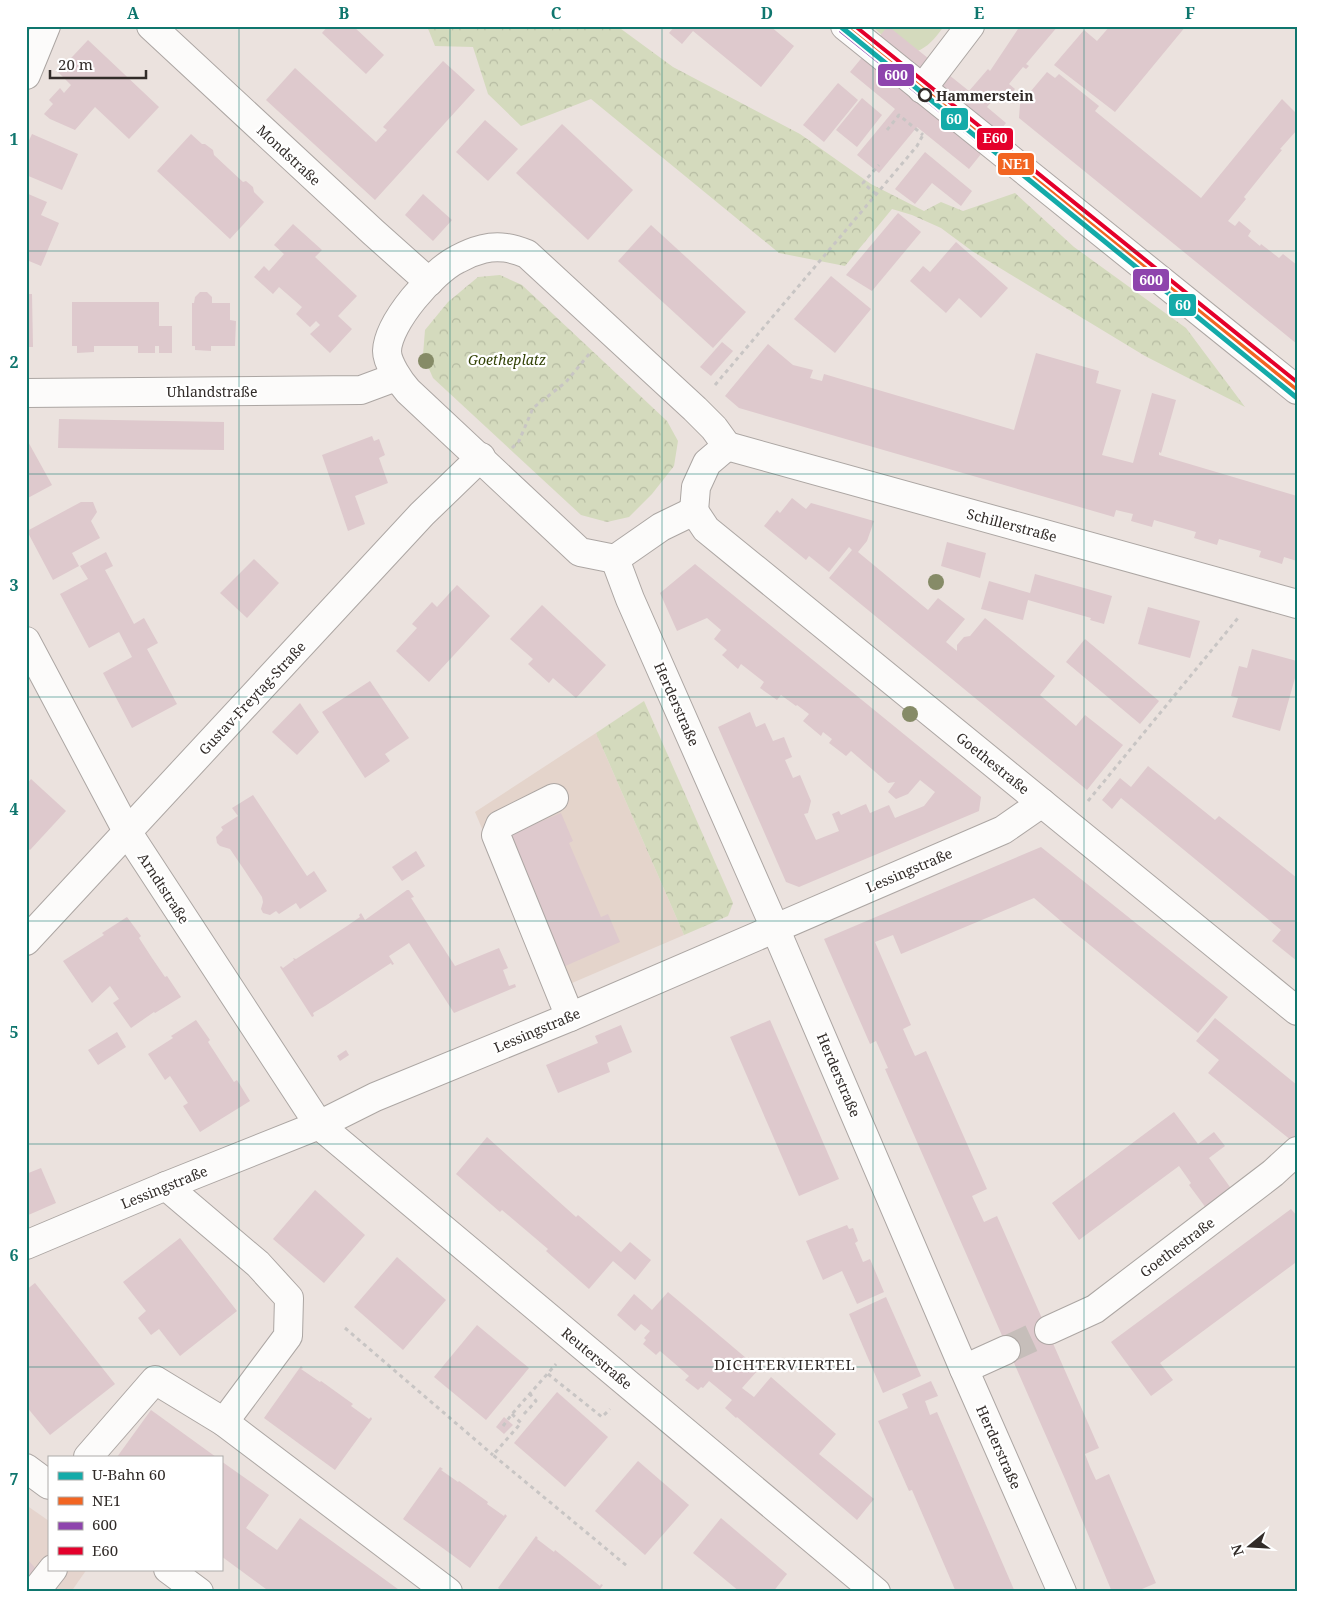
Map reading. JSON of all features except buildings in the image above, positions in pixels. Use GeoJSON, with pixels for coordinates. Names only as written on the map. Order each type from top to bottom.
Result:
{"type":"FeatureCollection","features":[{"type":"Feature","properties":{"kind":"street"},"geometry":{"type":"LineString","coordinates":[[26,75],[46,26]]}},
{"type":"Feature","properties":{"kind":"street","name":"Mondstraße"},"geometry":{"type":"LineString","coordinates":[[151,26],[429,282]]}},
{"type":"Feature","properties":{"kind":"street"},"geometry":{"type":"LineString","coordinates":[[845,26],[1297,390]]}},
{"type":"Feature","properties":{"kind":"street"},"geometry":{"type":"LineString","coordinates":[[922,89],[970,26]]}},
{"type":"Feature","properties":{"kind":"street"},"geometry":{"type":"LineString","coordinates":[[508,247],[527,254],[695,409],[714,428],[727,446],[708,463],[696,487],[694,510],[661,527],[615,559],[580,552],[408,391],[396,377],[387,352],[392,333],[409,304],[429,282],[457,259],[483,249],[508,247]]}},
{"type":"Feature","properties":{"kind":"street","name":"Uhlandstraße"},"geometry":{"type":"LineString","coordinates":[[26,393],[361,390],[396,377]]}},
{"type":"Feature","properties":{"kind":"street","name":"Schillerstraße"},"geometry":{"type":"LineString","coordinates":[[727,446],[1297,604]]}},
{"type":"Feature","properties":{"kind":"street","name":"Gustav-Freytag-Straße"},"geometry":{"type":"LineString","coordinates":[[26,941],[422,514],[486,463]]}},
{"type":"Feature","properties":{"kind":"street","name":"Goethestraße"},"geometry":{"type":"LineString","coordinates":[[694,510],[706,529],[1297,1011]]}},
{"type":"Feature","properties":{"kind":"street","name":"Herderstraße"},"geometry":{"type":"LineString","coordinates":[[615,559],[630,599],[775,928],[1062,1592]]}},
{"type":"Feature","properties":{"kind":"street","name":"Arndtstraße"},"geometry":{"type":"LineString","coordinates":[[26,641],[128,833],[318,1125]]}},
{"type":"Feature","properties":{"kind":"street"},"geometry":{"type":"LineString","coordinates":[[554,798],[500,825],[496,835],[570,1017]]}},
{"type":"Feature","properties":{"kind":"street","name":"Lessingstraße"},"geometry":{"type":"LineString","coordinates":[[26,1245],[318,1125],[375,1097],[570,1017],[1003,830],[1042,803]]}},
{"type":"Feature","properties":{"kind":"street","name":"Reuterstraße"},"geometry":{"type":"LineString","coordinates":[[318,1125],[876,1592]]}},
{"type":"Feature","properties":{"kind":"street","name":"Goethestraße"},"geometry":{"type":"LineString","coordinates":[[1049,1330],[1094,1309],[1273,1173],[1297,1151]]}},
{"type":"Feature","properties":{"kind":"street"},"geometry":{"type":"LineString","coordinates":[[166,1186],[258,1264],[289,1298],[288,1336],[224,1422]]}},
{"type":"Feature","properties":{"kind":"street"},"geometry":{"type":"LineString","coordinates":[[964,1369],[1006,1350]]}},
{"type":"Feature","properties":{"kind":"street"},"geometry":{"type":"LineString","coordinates":[[89,1456],[155,1380],[224,1422],[448,1592]]}},
{"type":"Feature","properties":{"kind":"street"},"geometry":{"type":"LineString","coordinates":[[26,1468],[48,1484]]}},
{"type":"Feature","properties":{"kind":"street"},"geometry":{"type":"LineString","coordinates":[[35,1592],[52,1570]]}},
{"type":"Feature","properties":{"kind":"street"},"geometry":{"type":"LineString","coordinates":[[169,1570],[199,1592]]}},
{"type":"Feature","properties":{"kind":"path"},"geometry":{"type":"LineString","coordinates":[[695,409],[917,146],[923,134],[899,115],[886,130]]}},
{"type":"Feature","properties":{"kind":"path"},"geometry":{"type":"LineString","coordinates":[[876,194],[863,183],[879,165]]}},
{"type":"Feature","properties":{"kind":"path"},"geometry":{"type":"LineString","coordinates":[[486,463],[519,441],[533,408],[566,382],[577,368]]}},
{"type":"Feature","properties":{"kind":"path"},"geometry":{"type":"LineString","coordinates":[[1068,824],[1180,691],[1232,625]]}},
{"type":"Feature","properties":{"kind":"path"},"geometry":{"type":"LineString","coordinates":[[345,1328],[493,1455],[627,1566]]}},
{"type":"Feature","properties":{"kind":"path"},"geometry":{"type":"LineString","coordinates":[[503,1426],[558,1361]]}},
{"type":"Feature","properties":{"kind":"path"},"geometry":{"type":"LineString","coordinates":[[548,1374],[602,1417],[630,1386]]}},
{"type":"Feature","properties":{"kind":"path"},"geometry":{"type":"LineString","coordinates":[[524,1414],[536,1400],[530,1394]]}},
{"type":"Feature","properties":{"kind":"path"},"geometry":{"type":"LineString","coordinates":[[493,1455],[521,1423],[512,1414]]}},
{"type":"Feature","properties":{"kind":"shaded area"},"geometry":{"type":"Polygon","coordinates":[[[596,733],[684,935],[551,992],[475,812],[596,733]]]}},
{"type":"Feature","properties":{"kind":"shaded area"},"geometry":{"type":"Polygon","coordinates":[[[26,1505],[48,1520],[48,1570],[86,1570],[71,1592],[26,1592],[26,1505]]]}},
{"type":"Feature","properties":{"kind":"green space"},"geometry":{"type":"Polygon","coordinates":[[[427,26],[617,26],[673,67],[800,134],[871,184],[924,211],[941,202],[963,211],[1015,193],[1074,247],[1186,328],[1245,407],[1145,356],[972,251],[941,228],[912,215],[892,209],[845,266],[779,253],[591,99],[521,126],[488,94],[473,47],[435,46],[427,26]]]}},
{"type":"Feature","properties":{"kind":"green space"},"geometry":{"type":"Polygon","coordinates":[[[872,26],[944,26],[927,46],[910,52],[895,47],[872,26]]]}},
{"type":"Feature","properties":{"kind":"green space","name":"Goetheplatz"},"geometry":{"type":"Polygon","coordinates":[[[500,275],[522,285],[667,421],[678,441],[674,466],[652,494],[629,517],[607,522],[581,515],[433,378],[423,355],[425,330],[448,302],[478,277],[500,275]]]}},
{"type":"Feature","properties":{"kind":"green space"},"geometry":{"type":"Polygon","coordinates":[[[644,701],[733,903],[728,916],[684,935],[596,733],[644,701]]]}},
{"type":"Feature","properties":{"kind":"tunnel"},"geometry":{"type":"LineString","coordinates":[[1006,1350],[1049,1330]]}},
{"type":"Feature","properties":{"kind":"metro line","name":"60"},"geometry":{"type":"LineString","coordinates":[[840,26],[1297,398]]}},
{"type":"Feature","properties":{"kind":"transit line","name":"NE1"},"geometry":{"type":"LineString","coordinates":[[845,26],[1297,390]]}},
{"type":"Feature","properties":{"kind":"transit line","name":"E60"},"geometry":{"type":"LineString","coordinates":[[855,26],[1297,382]]}},
{"type":"Feature","properties":{"kind":"transit line","name":"600"},"geometry":{"type":"LineString","coordinates":[[841,31],[1293,395]]}},
{"type":"Feature","properties":{"kind":"place","name":"Hammerstein"},"geometry":{"type":"Point","coordinates":[925,95]}},
{"type":"Feature","properties":{"kind":"district","name":"DICHTERVIERTEL"},"geometry":{"type":"Point","coordinates":[785,1364]}}]}
